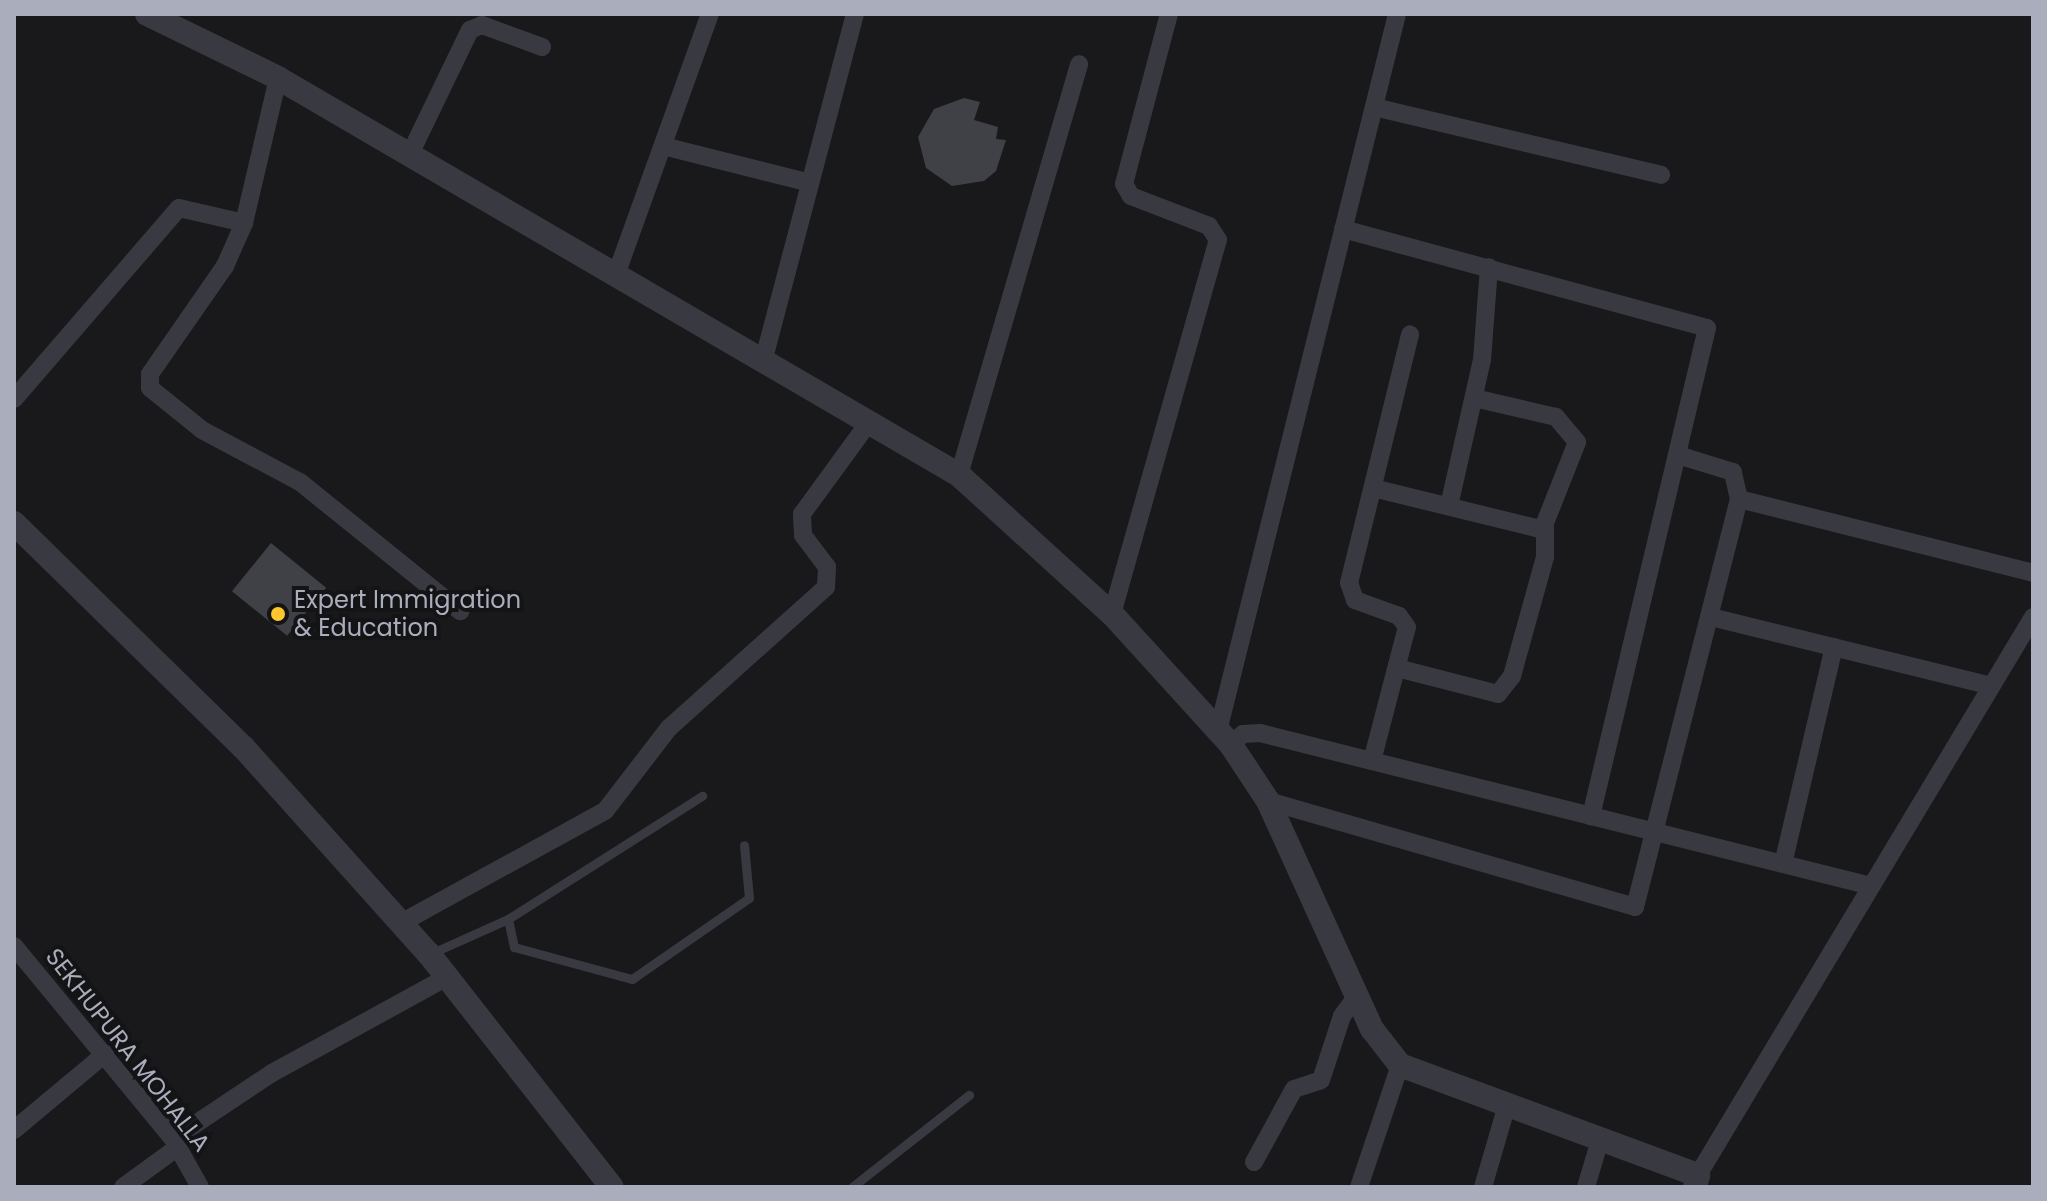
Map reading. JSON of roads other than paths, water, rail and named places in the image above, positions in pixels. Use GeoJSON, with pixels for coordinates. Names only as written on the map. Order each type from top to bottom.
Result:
{"type":"FeatureCollection","features":[{"type":"Feature","properties":{"kind":"street"},"geometry":{"type":"LineString","coordinates":[[147,14],[278,78],[617,272],[763,362],[959,475],[1112,614],[1224,738],[1268,801],[1357,996],[1400,1065],[1600,1140],[1697,1181],[2033,617]]}},
{"type":"Feature","properties":{"kind":"street"},"geometry":{"type":"LineString","coordinates":[[617,272],[667,147],[710,14]]}},
{"type":"Feature","properties":{"kind":"street"},"geometry":{"type":"LineString","coordinates":[[763,362],[855,14]]}},
{"type":"Feature","properties":{"kind":"street"},"geometry":{"type":"LineString","coordinates":[[1112,614],[1218,240],[1209,226],[1131,196],[1124,184],[1169,14]]}},
{"type":"Feature","properties":{"kind":"street"},"geometry":{"type":"LineString","coordinates":[[1224,738],[1343,229],[1397,14]]}},
{"type":"Feature","properties":{"kind":"street"},"geometry":{"type":"LineString","coordinates":[[410,154],[470,30],[482,25],[542,47]]}},
{"type":"Feature","properties":{"kind":"street"},"geometry":{"type":"LineString","coordinates":[[959,475],[1079,64]]}},
{"type":"Feature","properties":{"kind":"street"},"geometry":{"type":"LineString","coordinates":[[278,78],[244,223],[225,266],[150,374],[150,388],[202,430],[300,482],[460,611]]}},
{"type":"Feature","properties":{"kind":"street"},"geometry":{"type":"LineString","coordinates":[[1374,107],[1661,175]]}},
{"type":"Feature","properties":{"kind":"street"},"geometry":{"type":"LineString","coordinates":[[667,147],[810,183]]}},
{"type":"Feature","properties":{"kind":"street"},"geometry":{"type":"LineString","coordinates":[[14,399],[179,208],[244,223]]}},
{"type":"Feature","properties":{"kind":"street"},"geometry":{"type":"LineString","coordinates":[[1343,229],[1703,322],[1708,348],[1591,816]]}},
{"type":"Feature","properties":{"kind":"street"},"geometry":{"type":"LineString","coordinates":[[1449,506],[1474,398],[1489,267]]}},
{"type":"Feature","properties":{"kind":"street"},"geometry":{"type":"LineString","coordinates":[[1372,761],[1397,668],[1405,621],[1355,600],[1349,583],[1410,334]]}},
{"type":"Feature","properties":{"kind":"street"},"geometry":{"type":"LineString","coordinates":[[1397,668],[1504,692],[1542,569],[1544,530],[1570,471],[1575,432],[1556,417],[1474,398]]}},
{"type":"Feature","properties":{"kind":"street"},"geometry":{"type":"LineString","coordinates":[[401,923],[605,811],[669,728],[826,587],[827,567],[803,535],[802,514],[869,422]]}},
{"type":"Feature","properties":{"kind":"street"},"geometry":{"type":"LineString","coordinates":[[1268,801],[1628,909],[1635,907],[1657,833],[1739,499],[1733,472],[1681,456]]}},
{"type":"Feature","properties":{"kind":"street"},"geometry":{"type":"LineString","coordinates":[[1373,488],[1544,530]]}},
{"type":"Feature","properties":{"kind":"street"},"geometry":{"type":"LineString","coordinates":[[1739,499],[2033,573]]}},
{"type":"Feature","properties":{"kind":"street"},"geometry":{"type":"LineString","coordinates":[[14,523],[243,747],[429,954],[612,1187]]}},
{"type":"Feature","properties":{"kind":"street"},"geometry":{"type":"LineString","coordinates":[[1711,617],[1991,686]]}},
{"type":"Feature","properties":{"kind":"street"},"geometry":{"type":"LineString","coordinates":[[1783,864],[1834,647]]}},
{"type":"Feature","properties":{"kind":"street"},"geometry":{"type":"LineString","coordinates":[[1224,738],[1260,733],[1871,886]]}},
{"type":"Feature","properties":{"kind":"street","name":"SEKHUPURA MOHALLA"},"geometry":{"type":"LineString","coordinates":[[14,946],[176,1143],[200,1187]]}},
{"type":"Feature","properties":{"kind":"street"},"geometry":{"type":"LineString","coordinates":[[123,1187],[176,1143],[272,1073],[447,977]]}},
{"type":"Feature","properties":{"kind":"street"},"geometry":{"type":"LineString","coordinates":[[1254,1162],[1294,1089],[1321,1080],[1346,1008],[1357,996]]}},
{"type":"Feature","properties":{"kind":"street"},"geometry":{"type":"LineString","coordinates":[[14,1130],[105,1054]]}},
{"type":"Feature","properties":{"kind":"street"},"geometry":{"type":"LineString","coordinates":[[1359,1187],[1400,1065]]}},
{"type":"Feature","properties":{"kind":"street"},"geometry":{"type":"LineString","coordinates":[[1483,1187],[1507,1105]]}},
{"type":"Feature","properties":{"kind":"street"},"geometry":{"type":"LineString","coordinates":[[1586,1187],[1600,1140]]}},
{"type":"Feature","properties":{"kind":"lane"},"geometry":{"type":"LineString","coordinates":[[429,954],[508,919],[702,796]]}},
{"type":"Feature","properties":{"kind":"lane"},"geometry":{"type":"LineString","coordinates":[[508,919],[514,947],[632,979],[749,898],[744,845]]}},
{"type":"Feature","properties":{"kind":"lane"},"geometry":{"type":"LineString","coordinates":[[852,1187],[969,1095]]}},
{"type":"Feature","properties":{"kind":"place","name":"Expert Immigration & Education"},"geometry":{"type":"Point","coordinates":[278,614]}}]}
